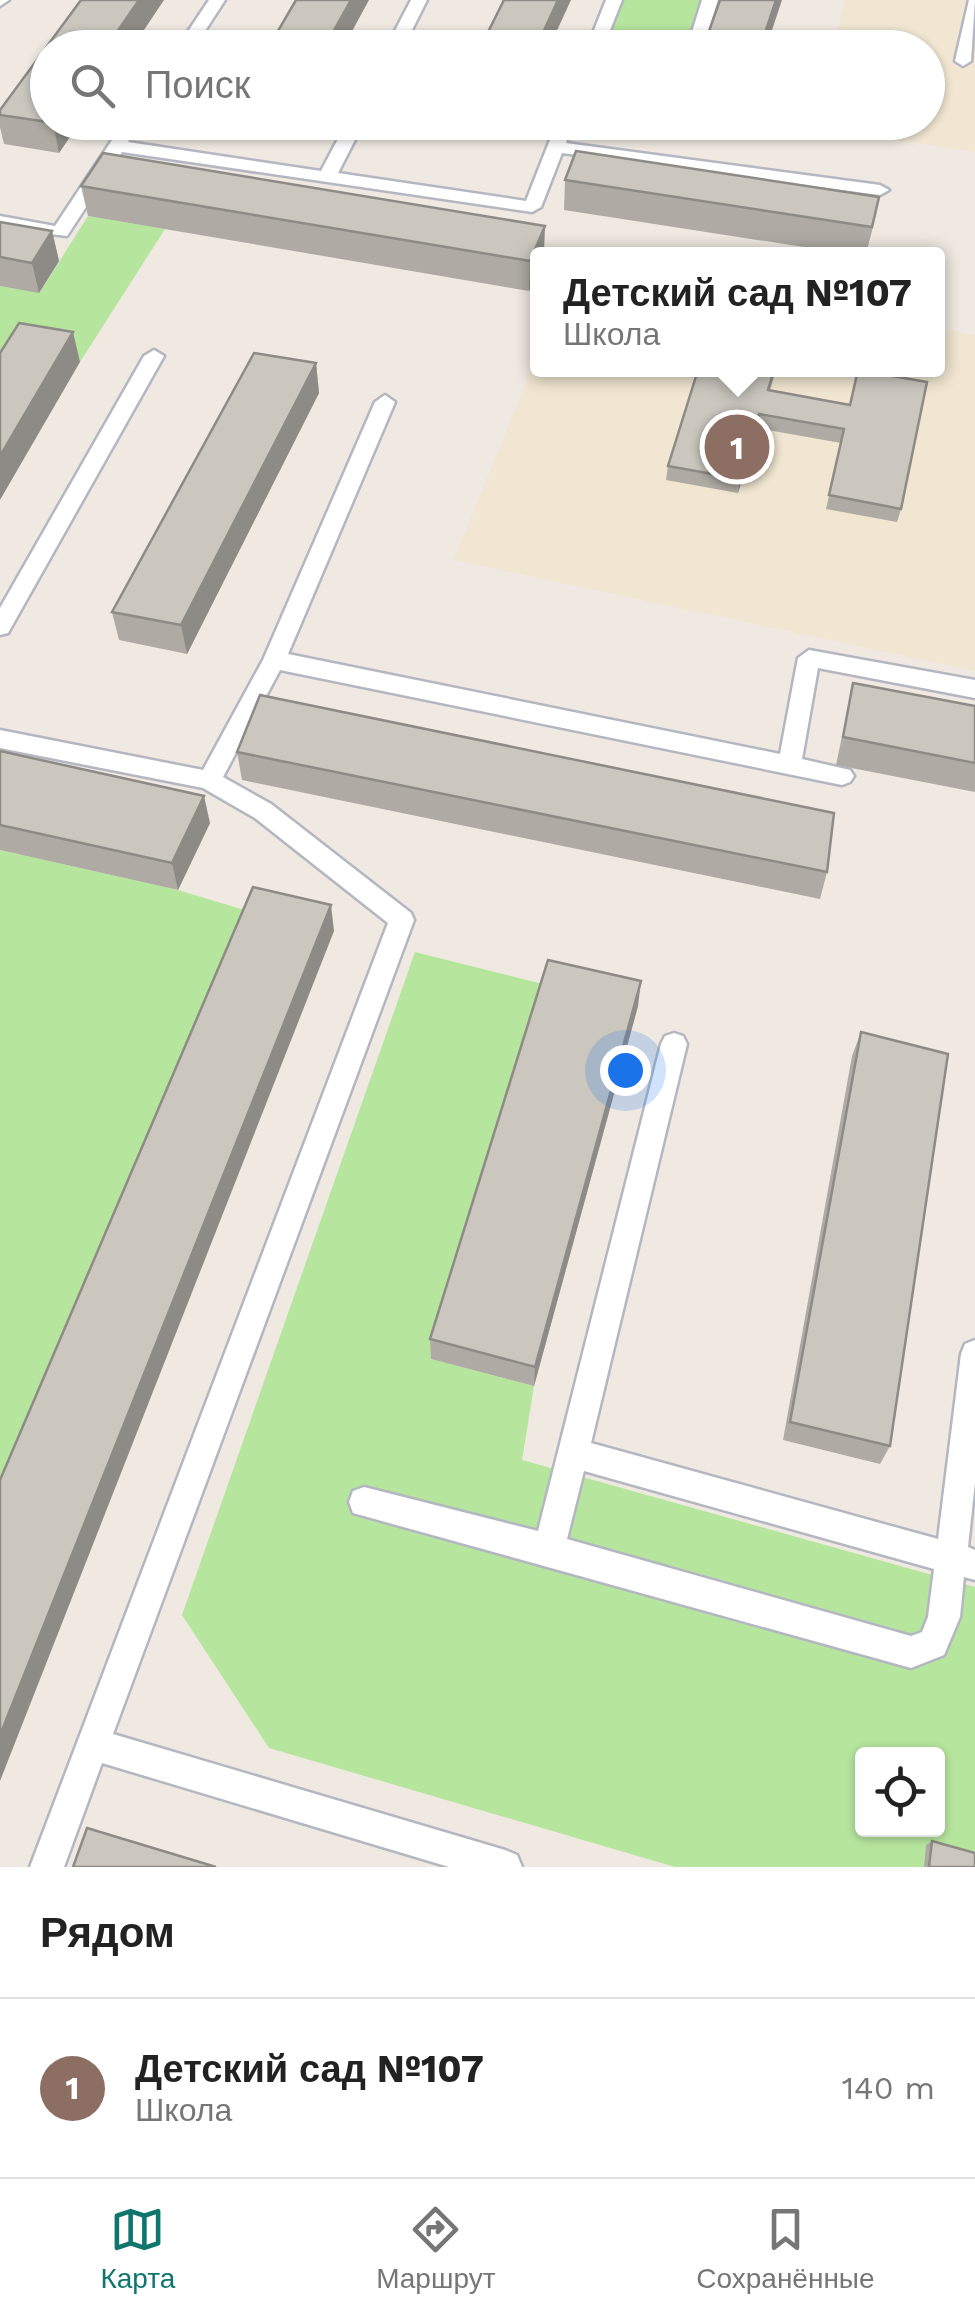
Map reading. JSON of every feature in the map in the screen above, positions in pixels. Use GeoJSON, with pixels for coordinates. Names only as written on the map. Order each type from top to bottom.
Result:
{"type":"FeatureCollection","features":[{"type":"Feature","properties":{"kind":"lane"},"geometry":{"type":"LineString","coordinates":[[197,30],[217,0]]}},
{"type":"Feature","properties":{"kind":"lane"},"geometry":{"type":"LineString","coordinates":[[403,30],[418,0]]}},
{"type":"Feature","properties":{"kind":"lane"},"geometry":{"type":"LineString","coordinates":[[607,30],[614,0]]}},
{"type":"Feature","properties":{"kind":"lane"},"geometry":{"type":"LineString","coordinates":[[700,30],[710,0]]}},
{"type":"Feature","properties":{"kind":"lane"},"geometry":{"type":"LineString","coordinates":[[963,61],[975,3]]}},
{"type":"Feature","properties":{"kind":"lane"},"geometry":{"type":"LineString","coordinates":[[0,222],[60,232],[121,140]]}},
{"type":"Feature","properties":{"kind":"lane"},"geometry":{"type":"LineString","coordinates":[[326,180],[347,140]]}},
{"type":"Feature","properties":{"kind":"lane"},"geometry":{"type":"LineString","coordinates":[[117,146],[326,180],[532,207],[559,140]]}},
{"type":"Feature","properties":{"kind":"lane"},"geometry":{"type":"LineString","coordinates":[[556,147],[880,190]]}},
{"type":"Feature","properties":{"kind":"lane"},"geometry":{"type":"LineString","coordinates":[[0,626],[154,356]]}},
{"type":"Feature","properties":{"kind":"lane"},"geometry":{"type":"LineString","coordinates":[[209,780],[274,660],[384,402]]}},
{"type":"Feature","properties":{"kind":"lane"},"geometry":{"type":"LineString","coordinates":[[790,763],[809,658],[975,690]]}},
{"type":"Feature","properties":{"kind":"lane"},"geometry":{"type":"LineString","coordinates":[[274,660],[842,776]]}},
{"type":"Feature","properties":{"kind":"lane"},"geometry":{"type":"LineString","coordinates":[[0,739],[209,780],[262,811],[402,920],[46,1867]]}},
{"type":"Feature","properties":{"kind":"lane"},"geometry":{"type":"LineString","coordinates":[[550,1550],[674,1044]]}},
{"type":"Feature","properties":{"kind":"lane"},"geometry":{"type":"LineString","coordinates":[[364,1502],[911,1652],[933,1644],[963,1561],[975,1354]]}},
{"type":"Feature","properties":{"kind":"lane"},"geometry":{"type":"LineString","coordinates":[[574,1453],[963,1561]]}},
{"type":"Feature","properties":{"kind":"lane"},"geometry":{"type":"LineString","coordinates":[[93,1744],[505,1867]]}},
{"type":"Feature","properties":{"kind":"shaded area"},"geometry":{"type":"Polygon","coordinates":[[[845,0],[975,0],[975,152],[894,140],[945,140],[945,30],[837,30],[845,0]]]}},
{"type":"Feature","properties":{"kind":"shaded area"},"geometry":{"type":"Polygon","coordinates":[[[945,329],[975,335],[975,671],[454,560],[530,372],[530,377],[945,377],[945,329]]]}},
{"type":"Feature","properties":{"kind":"green space"},"geometry":{"type":"Polygon","coordinates":[[[618,0],[705,0],[695,30],[607,30],[618,0]]]}},
{"type":"Feature","properties":{"kind":"green space"},"geometry":{"type":"Polygon","coordinates":[[[88,216],[165,229],[80,362],[0,397],[0,286],[40,292],[88,216]]]}},
{"type":"Feature","properties":{"kind":"green space"},"geometry":{"type":"Polygon","coordinates":[[[0,850],[178,890],[258,914],[0,1527],[0,850]]]}},
{"type":"Feature","properties":{"kind":"green space"},"geometry":{"type":"Polygon","coordinates":[[[415,952],[547,985],[431,1359],[534,1386],[522,1460],[975,1587],[975,1859],[924,1867],[675,1867],[269,1748],[182,1615],[415,952]]]}},
{"type":"Feature","properties":{"kind":"building"},"geometry":{"type":"Polygon","coordinates":[[[81,0],[139,0],[118,30],[59,30],[81,0]]]}},
{"type":"Feature","properties":{"kind":"building"},"geometry":{"type":"Polygon","coordinates":[[[296,0],[351,0],[334,30],[278,30],[296,0]]]}},
{"type":"Feature","properties":{"kind":"building"},"geometry":{"type":"Polygon","coordinates":[[[504,0],[558,0],[544,30],[489,30],[504,0]]]}},
{"type":"Feature","properties":{"kind":"building"},"geometry":{"type":"Polygon","coordinates":[[[720,0],[776,0],[766,30],[709,30],[720,0]]]}},
{"type":"Feature","properties":{"kind":"building"},"geometry":{"type":"Polygon","coordinates":[[[30,69],[30,119],[0,115],[30,69]]]}},
{"type":"Feature","properties":{"kind":"building"},"geometry":{"type":"Polygon","coordinates":[[[576,151],[879,197],[872,227],[565,180],[576,151]]]}},
{"type":"Feature","properties":{"kind":"building"},"geometry":{"type":"Polygon","coordinates":[[[103,153],[545,226],[536,247],[530,247],[530,261],[81,186],[103,153]]]}},
{"type":"Feature","properties":{"kind":"building"},"geometry":{"type":"Polygon","coordinates":[[[0,222],[52,231],[32,263],[0,257],[0,222]]]}},
{"type":"Feature","properties":{"kind":"building"},"geometry":{"type":"Polygon","coordinates":[[[19,323],[73,332],[0,456],[0,353],[19,323]]]}},
{"type":"Feature","properties":{"kind":"building"},"geometry":{"type":"Polygon","coordinates":[[[254,353],[316,363],[181,625],[112,612],[254,353]]]}},
{"type":"Feature","properties":{"kind":"building"},"geometry":{"type":"Polygon","coordinates":[[[696,377],[772,377],[768,390],[850,405],[856,377],[927,382],[901,509],[829,495],[844,429],[759,414],[740,479],[668,466],[696,377]]]}},
{"type":"Feature","properties":{"kind":"building"},"geometry":{"type":"Polygon","coordinates":[[[853,683],[975,706],[975,763],[843,737],[853,683]]]}},
{"type":"Feature","properties":{"kind":"building"},"geometry":{"type":"Polygon","coordinates":[[[260,695],[834,813],[827,872],[237,752],[260,695]]]}},
{"type":"Feature","properties":{"kind":"building"},"geometry":{"type":"Polygon","coordinates":[[[0,751],[204,796],[172,863],[0,825],[0,751]]]}},
{"type":"Feature","properties":{"kind":"building"},"geometry":{"type":"Polygon","coordinates":[[[253,887],[331,905],[0,1735],[0,1480],[253,887]]]}},
{"type":"Feature","properties":{"kind":"building"},"geometry":{"type":"Polygon","coordinates":[[[548,960],[641,981],[535,1367],[430,1339],[548,960]]]}},
{"type":"Feature","properties":{"kind":"building"},"geometry":{"type":"Polygon","coordinates":[[[861,1032],[948,1054],[890,1446],[790,1422],[861,1032]]]}},
{"type":"Feature","properties":{"kind":"building"},"geometry":{"type":"Polygon","coordinates":[[[87,1828],[216,1867],[73,1867],[87,1828]]]}},
{"type":"Feature","properties":{"kind":"building"},"geometry":{"type":"Polygon","coordinates":[[[932,1841],[975,1853],[975,1867],[929,1867],[932,1841]]]}},
{"type":"Feature","properties":{"kind":"place","name":"Детский сад №107"},"geometry":{"type":"Point","coordinates":[737,447]}}]}
